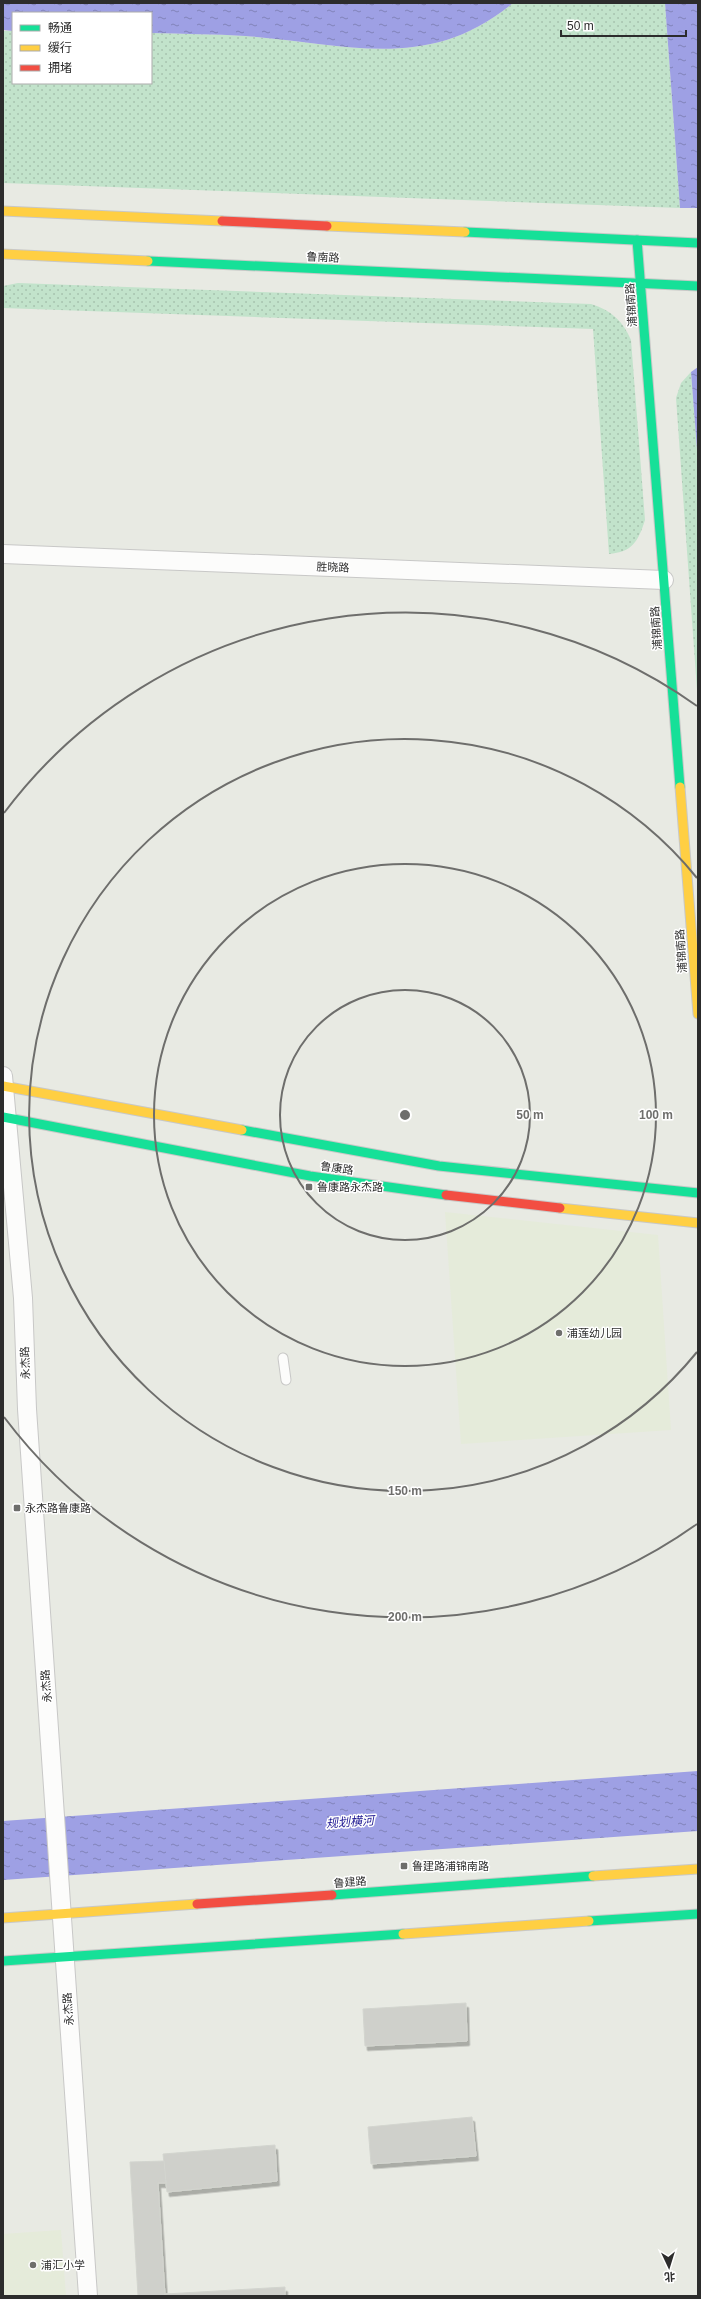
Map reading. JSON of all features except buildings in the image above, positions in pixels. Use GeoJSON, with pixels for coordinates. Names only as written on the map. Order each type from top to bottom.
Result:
{"type":"FeatureCollection","features":[{"type":"Feature","properties":{"kind":"street"},"geometry":{"type":"LineString","coordinates":[[3,211],[698,243]]}},
{"type":"Feature","properties":{"kind":"street","name":"浦锦南路"},"geometry":{"type":"LineString","coordinates":[[637,240],[698,1014]]}},
{"type":"Feature","properties":{"kind":"street","name":"鲁南路"},"geometry":{"type":"LineString","coordinates":[[3,254],[698,286]]}},
{"type":"Feature","properties":{"kind":"street","name":"胜晓路"},"geometry":{"type":"LineString","coordinates":[[3,554],[664,580]]}},
{"type":"Feature","properties":{"kind":"street","name":"永杰路"},"geometry":{"type":"LineString","coordinates":[[3,1083],[4,1117],[23,1298],[26,1409],[88,2296]]}},
{"type":"Feature","properties":{"kind":"street","name":"鲁康路"},"geometry":{"type":"LineString","coordinates":[[3,1083],[439,1166],[666,1188],[698,1193]]}},
{"type":"Feature","properties":{"kind":"street","name":"鲁康路"},"geometry":{"type":"LineString","coordinates":[[4,1117],[310,1176],[443,1195],[698,1223]]}},
{"type":"Feature","properties":{"kind":"street","name":"鲁建路"},"geometry":{"type":"LineString","coordinates":[[3,1918],[698,1869]]}},
{"type":"Feature","properties":{"kind":"street"},"geometry":{"type":"LineString","coordinates":[[3,1961],[698,1914]]}},
{"type":"Feature","properties":{"kind":"lane"},"geometry":{"type":"LineString","coordinates":[[283,1358],[286,1380]]}},
{"type":"Feature","properties":{"kind":"shaded area","name":"浦莲幼儿园"},"geometry":{"type":"Polygon","coordinates":[[[445,1212],[658,1235],[671,1430],[461,1444],[445,1212]]]}},
{"type":"Feature","properties":{"kind":"shaded area","name":"浦汇小学"},"geometry":{"type":"Polygon","coordinates":[[[61,2230],[66,2296],[3,2296],[3,2234],[61,2230]]]}},
{"type":"Feature","properties":{"kind":"green space"},"geometry":{"type":"Polygon","coordinates":[[[513,3],[665,3],[680,208],[3,183],[3,31],[12,31],[12,84],[152,84],[152,33],[245,36],[384,49],[417,46],[449,39],[481,25],[513,3]]]}},
{"type":"Feature","properties":{"kind":"green space"},"geometry":{"type":"Polygon","coordinates":[[[18,283],[591,304],[598,306],[616,317],[628,333],[631,340],[645,520],[640,534],[637,540],[629,548],[617,553],[609,554],[593,329],[3,308],[3,286],[18,283]]]}},
{"type":"Feature","properties":{"kind":"green space"},"geometry":{"type":"Polygon","coordinates":[[[691,372],[698,462],[698,704],[676,398],[681,383],[691,372]]]}},
{"type":"Feature","properties":{"kind":"water"},"geometry":{"type":"Polygon","coordinates":[[[3,3],[513,3],[481,25],[449,39],[417,46],[384,49],[245,36],[152,33],[152,12],[12,12],[12,31],[3,30],[3,3]]]}},
{"type":"Feature","properties":{"kind":"water"},"geometry":{"type":"Polygon","coordinates":[[[665,3],[698,3],[698,208],[680,208],[665,3]]]}},
{"type":"Feature","properties":{"kind":"water"},"geometry":{"type":"Polygon","coordinates":[[[698,367],[698,462],[691,372],[698,367]]]}},
{"type":"Feature","properties":{"kind":"water","name":"规划横河"},"geometry":{"type":"Polygon","coordinates":[[[698,1771],[698,1831],[3,1880],[3,1821],[698,1771]]]}},
{"type":"Feature","properties":{"kind":"traffic: fast"},"geometry":{"type":"LineString","coordinates":[[465,232],[698,243]]}},
{"type":"Feature","properties":{"kind":"traffic: fast"},"geometry":{"type":"LineString","coordinates":[[637,240],[680,787]]}},
{"type":"Feature","properties":{"kind":"traffic: fast"},"geometry":{"type":"LineString","coordinates":[[148,261],[698,286]]}},
{"type":"Feature","properties":{"kind":"traffic: fast"},"geometry":{"type":"LineString","coordinates":[[3,1117],[310,1176],[446,1195]]}},
{"type":"Feature","properties":{"kind":"traffic: fast"},"geometry":{"type":"LineString","coordinates":[[242,1130],[439,1166],[698,1193]]}},
{"type":"Feature","properties":{"kind":"traffic: fast"},"geometry":{"type":"LineString","coordinates":[[332,1895],[593,1876]]}},
{"type":"Feature","properties":{"kind":"traffic: fast"},"geometry":{"type":"LineString","coordinates":[[589,1921],[698,1914]]}},
{"type":"Feature","properties":{"kind":"traffic: fast"},"geometry":{"type":"LineString","coordinates":[[3,1961],[403,1934]]}},
{"type":"Feature","properties":{"kind":"traffic: slow"},"geometry":{"type":"LineString","coordinates":[[3,211],[222,221]]}},
{"type":"Feature","properties":{"kind":"traffic: slow"},"geometry":{"type":"LineString","coordinates":[[327,226],[465,232]]}},
{"type":"Feature","properties":{"kind":"traffic: slow"},"geometry":{"type":"LineString","coordinates":[[3,254],[148,261]]}},
{"type":"Feature","properties":{"kind":"traffic: slow"},"geometry":{"type":"LineString","coordinates":[[680,787],[698,1014]]}},
{"type":"Feature","properties":{"kind":"traffic: slow"},"geometry":{"type":"LineString","coordinates":[[3,1086],[242,1130]]}},
{"type":"Feature","properties":{"kind":"traffic: slow"},"geometry":{"type":"LineString","coordinates":[[560,1208],[698,1223]]}},
{"type":"Feature","properties":{"kind":"traffic: slow"},"geometry":{"type":"LineString","coordinates":[[593,1876],[698,1869]]}},
{"type":"Feature","properties":{"kind":"traffic: slow"},"geometry":{"type":"LineString","coordinates":[[3,1918],[197,1904]]}},
{"type":"Feature","properties":{"kind":"traffic: slow"},"geometry":{"type":"LineString","coordinates":[[403,1934],[589,1921]]}},
{"type":"Feature","properties":{"kind":"traffic: jam"},"geometry":{"type":"LineString","coordinates":[[222,221],[327,226]]}},
{"type":"Feature","properties":{"kind":"traffic: jam"},"geometry":{"type":"LineString","coordinates":[[446,1195],[560,1208]]}},
{"type":"Feature","properties":{"kind":"traffic: jam"},"geometry":{"type":"LineString","coordinates":[[197,1904],[332,1895]]}},
{"type":"Feature","properties":{"kind":"place","name":"鲁康路永杰路"},"geometry":{"type":"Point","coordinates":[309,1187]}},
{"type":"Feature","properties":{"kind":"place","name":"浦莲幼儿园"},"geometry":{"type":"Point","coordinates":[559,1333]}},
{"type":"Feature","properties":{"kind":"place","name":"永杰路鲁康路"},"geometry":{"type":"Point","coordinates":[17,1508]}},
{"type":"Feature","properties":{"kind":"place","name":"鲁建路浦锦南路"},"geometry":{"type":"Point","coordinates":[404,1866]}},
{"type":"Feature","properties":{"kind":"place","name":"浦汇小学"},"geometry":{"type":"Point","coordinates":[33,2265]}}]}
